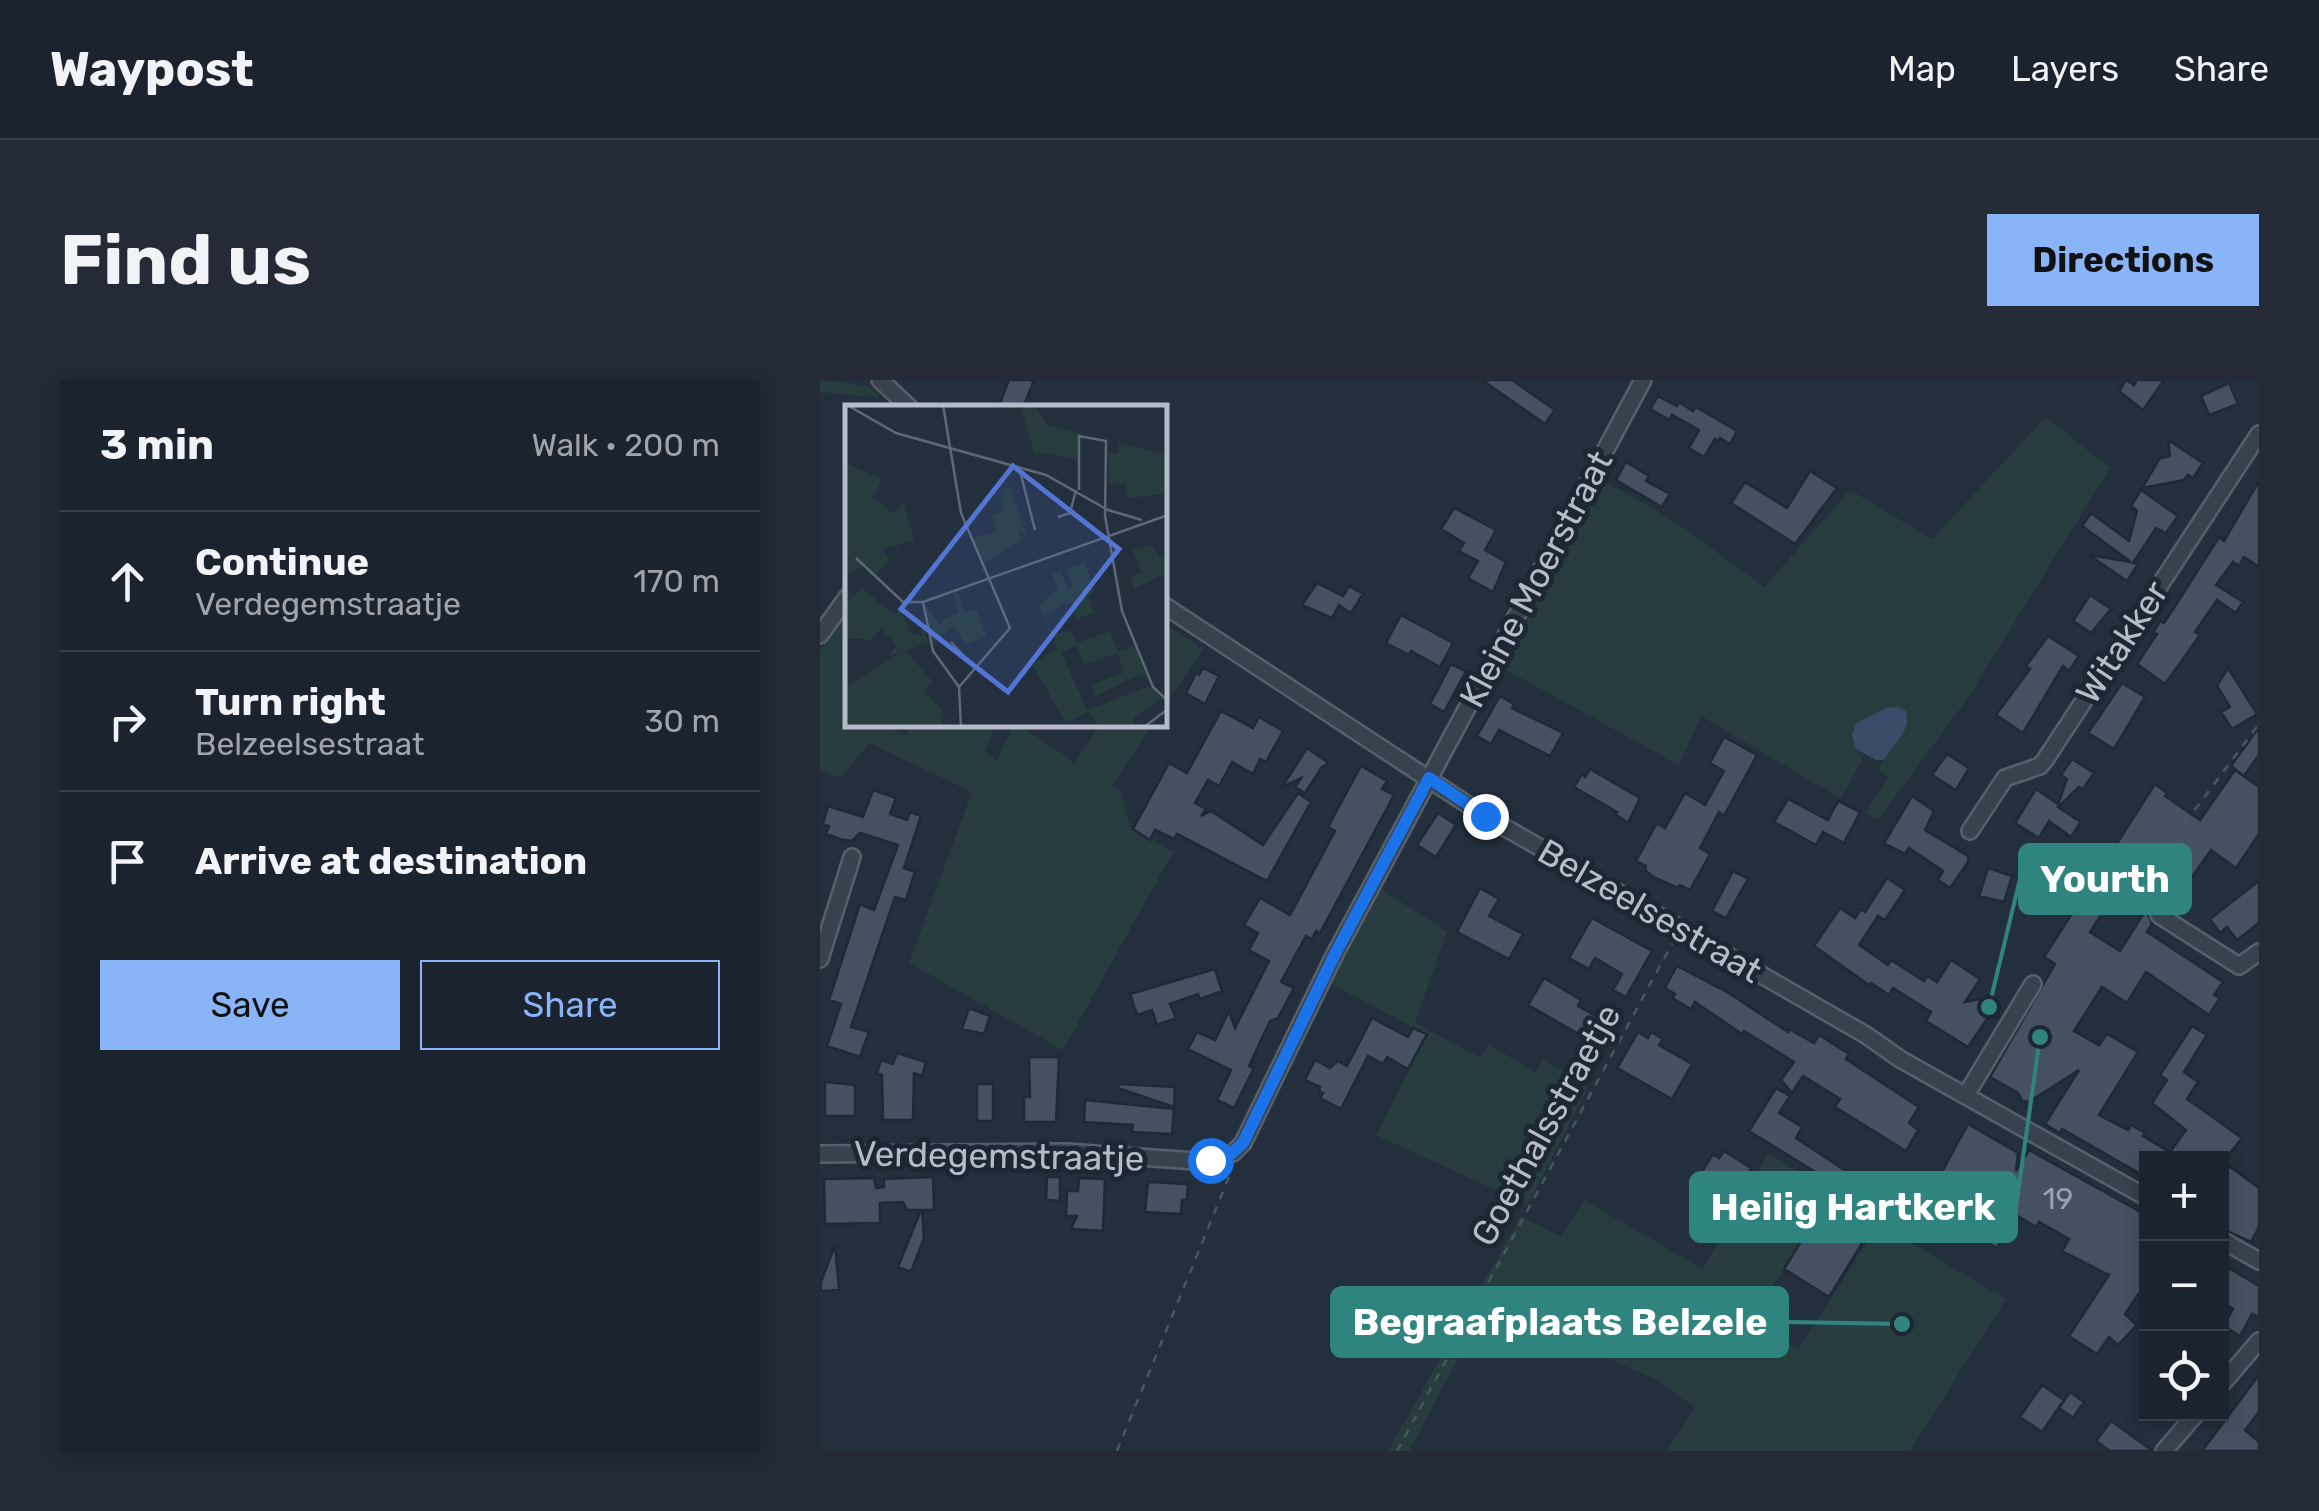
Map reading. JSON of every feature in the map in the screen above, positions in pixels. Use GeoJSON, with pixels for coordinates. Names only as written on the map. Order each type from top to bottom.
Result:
{"type":"FeatureCollection","features":[{"type":"Feature","properties":{"kind":"street"},"geometry":{"type":"LineString","coordinates":[[880,380],[907,405]]}},
{"type":"Feature","properties":{"kind":"street","name":"Kleine Moerstraat"},"geometry":{"type":"LineString","coordinates":[[1429,778],[1643,380]]}},
{"type":"Feature","properties":{"kind":"street","name":"Witakker"},"geometry":{"type":"LineString","coordinates":[[1970,831],[2006,778],[2040,766],[2045,760],[2259,434]]}},
{"type":"Feature","properties":{"kind":"street"},"geometry":{"type":"LineString","coordinates":[[820,635],[845,600]]}},
{"type":"Feature","properties":{"kind":"street","name":"Belzeelsestraat"},"geometry":{"type":"LineString","coordinates":[[1168,608],[1485,816],[2139,1194]]}},
{"type":"Feature","properties":{"kind":"street"},"geometry":{"type":"LineString","coordinates":[[1243,1143],[1334,956],[1429,778]]}},
{"type":"Feature","properties":{"kind":"street"},"geometry":{"type":"LineString","coordinates":[[820,959],[852,857]]}},
{"type":"Feature","properties":{"kind":"street"},"geometry":{"type":"LineString","coordinates":[[2160,915],[2239,966],[2259,952]]}},
{"type":"Feature","properties":{"kind":"street"},"geometry":{"type":"LineString","coordinates":[[1966,1095],[2033,984]]}},
{"type":"Feature","properties":{"kind":"street","name":"Verdegemstraatje"},"geometry":{"type":"LineString","coordinates":[[820,1154],[1066,1152],[1196,1160],[1232,1153],[1243,1143]]}},
{"type":"Feature","properties":{"kind":"street"},"geometry":{"type":"LineString","coordinates":[[2224,1241],[2259,1261]]}},
{"type":"Feature","properties":{"kind":"street"},"geometry":{"type":"LineString","coordinates":[[2229,1376],[2259,1340]]}},
{"type":"Feature","properties":{"kind":"street"},"geometry":{"type":"LineString","coordinates":[[2164,1451],[2190,1421]]}},
{"type":"Feature","properties":{"kind":"path"},"geometry":{"type":"LineString","coordinates":[[2185,822],[2259,724]]}},
{"type":"Feature","properties":{"kind":"path","name":"Goethalsstraetje"},"geometry":{"type":"LineString","coordinates":[[1396,1451],[1680,928]]}},
{"type":"Feature","properties":{"kind":"path"},"geometry":{"type":"LineString","coordinates":[[1117,1451],[1243,1143]]}},
{"type":"Feature","properties":{"kind":"green space"},"geometry":{"type":"Polygon","coordinates":[[[820,380],[869,386],[881,398],[820,392],[820,380]]]}},
{"type":"Feature","properties":{"kind":"green space"},"geometry":{"type":"Polygon","coordinates":[[[2046,417],[2110,468],[1967,699],[1878,820],[1865,813],[1889,777],[1878,769],[1906,727],[1906,712],[1885,708],[1856,723],[1856,749],[1864,755],[1841,799],[1701,716],[1679,765],[1497,665],[1599,480],[1664,515],[1764,587],[1850,490],[1932,539],[2046,417]]]}},
{"type":"Feature","properties":{"kind":"green space"},"geometry":{"type":"Polygon","coordinates":[[[845,615],[845,728],[891,728],[905,736],[912,728],[994,728],[985,752],[997,760],[1013,728],[1022,728],[1075,763],[1098,728],[1150,728],[1112,786],[1120,790],[1131,828],[1173,852],[1063,1050],[909,963],[972,792],[869,743],[841,778],[820,770],[820,650],[845,615]]]}},
{"type":"Feature","properties":{"kind":"green space"},"geometry":{"type":"Polygon","coordinates":[[[1168,627],[1203,649],[1168,701],[1168,627]]]}},
{"type":"Feature","properties":{"kind":"green space"},"geometry":{"type":"Polygon","coordinates":[[[1381,889],[1447,932],[1415,1023],[1481,1058],[1489,1045],[1536,1072],[1543,1059],[1588,1087],[1528,1205],[1376,1135],[1427,1035],[1330,983],[1381,889]]]}},
{"type":"Feature","properties":{"kind":"green space"},"geometry":{"type":"Polygon","coordinates":[[[1768,1154],[1831,1191],[1753,1319],[1798,1349],[1879,1224],[2006,1299],[1910,1451],[1667,1451],[1695,1407],[1657,1380],[1593,1352],[1492,1295],[1409,1451],[1388,1451],[1521,1216],[1561,1237],[1584,1200],[1703,1269],[1768,1154]]]}},
{"type":"Feature","properties":{"kind":"water"},"geometry":{"type":"Polygon","coordinates":[[[1885,708],[1906,711],[1906,725],[1884,760],[1856,749],[1852,735],[1856,723],[1885,708]]]}},
{"type":"Feature","properties":{"kind":"building"},"geometry":{"type":"Polygon","coordinates":[[[1009,380],[1034,380],[1024,405],[999,405],[1009,380]]]}},
{"type":"Feature","properties":{"kind":"building"},"geometry":{"type":"Polygon","coordinates":[[[1482,380],[1512,380],[1555,410],[1545,424],[1482,380]]]}},
{"type":"Feature","properties":{"kind":"building"},"geometry":{"type":"Polygon","coordinates":[[[2126,380],[2134,385],[2137,380],[2164,380],[2143,410],[2119,391],[2126,380]]]}},
{"type":"Feature","properties":{"kind":"building"},"geometry":{"type":"Polygon","coordinates":[[[2229,383],[2238,404],[2209,415],[2201,396],[2229,383]]]}},
{"type":"Feature","properties":{"kind":"building"},"geometry":{"type":"Polygon","coordinates":[[[1658,396],[1693,411],[1696,407],[1737,431],[1730,444],[1715,439],[1704,457],[1689,448],[1699,430],[1672,415],[1669,420],[1650,409],[1658,396]]]}},
{"type":"Feature","properties":{"kind":"building"},"geometry":{"type":"Polygon","coordinates":[[[2168,440],[2203,463],[2193,478],[2188,475],[2184,480],[2142,488],[2160,458],[2170,456],[2168,440]]]}},
{"type":"Feature","properties":{"kind":"building"},"geometry":{"type":"Polygon","coordinates":[[[1626,462],[1649,476],[1646,481],[1670,494],[1662,507],[1616,480],[1626,462]]]}},
{"type":"Feature","properties":{"kind":"building"},"geometry":{"type":"Polygon","coordinates":[[[1810,471],[1837,488],[1795,544],[1731,503],[1745,482],[1787,508],[1810,471]]]}},
{"type":"Feature","properties":{"kind":"building"},"geometry":{"type":"Polygon","coordinates":[[[2259,481],[2259,567],[2244,557],[2239,566],[2233,562],[2216,585],[2243,602],[2236,613],[2217,600],[2195,632],[2200,635],[2165,684],[2137,664],[2157,634],[2153,633],[2160,621],[2164,623],[2219,537],[2224,541],[2259,481]]]}},
{"type":"Feature","properties":{"kind":"building"},"geometry":{"type":"Polygon","coordinates":[[[2141,490],[2178,516],[2166,533],[2156,528],[2133,563],[2138,564],[2127,581],[2089,555],[2131,562],[2082,526],[2091,513],[2129,541],[2137,511],[2131,506],[2141,490]]]}},
{"type":"Feature","properties":{"kind":"building"},"geometry":{"type":"Polygon","coordinates":[[[1454,508],[1496,530],[1485,550],[1506,562],[1493,592],[1468,578],[1478,561],[1459,551],[1464,543],[1441,529],[1454,508]]]}},
{"type":"Feature","properties":{"kind":"building"},"geometry":{"type":"Polygon","coordinates":[[[1317,583],[1343,596],[1349,586],[1363,594],[1351,613],[1339,605],[1332,618],[1302,605],[1317,583]]]}},
{"type":"Feature","properties":{"kind":"building"},"geometry":{"type":"Polygon","coordinates":[[[2090,595],[2111,609],[2091,633],[2073,621],[2090,595]]]}},
{"type":"Feature","properties":{"kind":"building"},"geometry":{"type":"Polygon","coordinates":[[[1401,615],[1453,643],[1440,667],[1386,643],[1401,615]]]}},
{"type":"Feature","properties":{"kind":"building"},"geometry":{"type":"Polygon","coordinates":[[[2048,636],[2079,656],[2069,671],[2063,666],[2023,733],[1996,715],[2030,669],[2026,666],[2048,636]]]}},
{"type":"Feature","properties":{"kind":"building"},"geometry":{"type":"Polygon","coordinates":[[[1451,664],[1466,671],[1444,712],[1430,704],[1451,664]]]}},
{"type":"Feature","properties":{"kind":"building"},"geometry":{"type":"Polygon","coordinates":[[[1203,668],[1219,676],[1205,704],[1186,693],[1203,668]]]}},
{"type":"Feature","properties":{"kind":"building"},"geometry":{"type":"Polygon","coordinates":[[[2228,668],[2257,714],[2232,729],[2221,712],[2230,707],[2217,686],[2228,668]]]}},
{"type":"Feature","properties":{"kind":"building"},"geometry":{"type":"Polygon","coordinates":[[[2122,683],[2145,697],[2114,749],[2088,733],[2122,683]]]}},
{"type":"Feature","properties":{"kind":"building"},"geometry":{"type":"Polygon","coordinates":[[[1500,696],[1514,704],[1512,708],[1563,733],[1550,756],[1499,730],[1491,744],[1477,736],[1500,696]]]}},
{"type":"Feature","properties":{"kind":"building"},"geometry":{"type":"Polygon","coordinates":[[[1221,711],[1253,728],[1259,717],[1283,731],[1266,762],[1260,759],[1253,774],[1232,762],[1219,786],[1208,780],[1195,803],[1206,809],[1201,816],[1211,811],[1263,845],[1298,793],[1311,802],[1267,881],[1177,834],[1174,839],[1155,830],[1150,840],[1133,829],[1169,763],[1187,773],[1221,711]]]}},
{"type":"Feature","properties":{"kind":"building"},"geometry":{"type":"Polygon","coordinates":[[[2259,727],[2259,755],[2244,776],[2231,766],[2259,727]]]}},
{"type":"Feature","properties":{"kind":"building"},"geometry":{"type":"Polygon","coordinates":[[[1724,737],[1757,755],[1724,816],[1719,812],[1700,848],[1710,854],[1690,890],[1680,885],[1678,888],[1653,877],[1646,866],[1636,861],[1657,823],[1665,828],[1685,793],[1705,805],[1724,771],[1710,763],[1724,737]]]}},
{"type":"Feature","properties":{"kind":"building"},"geometry":{"type":"Polygon","coordinates":[[[1307,748],[1329,763],[1305,793],[1295,787],[1301,778],[1282,787],[1307,748]]]}},
{"type":"Feature","properties":{"kind":"building"},"geometry":{"type":"Polygon","coordinates":[[[1947,754],[1969,768],[1956,790],[1932,775],[1947,754]]]}},
{"type":"Feature","properties":{"kind":"building"},"geometry":{"type":"Polygon","coordinates":[[[2072,759],[2094,773],[2083,789],[2079,787],[2058,807],[2081,822],[2071,837],[2049,821],[2039,838],[2015,823],[2036,789],[2058,804],[2067,779],[2061,775],[2072,759]]]}},
{"type":"Feature","properties":{"kind":"building"},"geometry":{"type":"Polygon","coordinates":[[[1361,766],[1387,781],[1382,789],[1394,795],[1320,933],[1316,931],[1312,939],[1306,936],[1281,982],[1294,988],[1278,1018],[1270,1021],[1249,1066],[1254,1068],[1234,1108],[1217,1100],[1231,1070],[1188,1049],[1197,1032],[1215,1040],[1229,1011],[1235,1028],[1269,961],[1249,950],[1258,933],[1244,925],[1260,898],[1290,915],[1335,831],[1328,827],[1361,766]]]}},
{"type":"Feature","properties":{"kind":"building"},"geometry":{"type":"Polygon","coordinates":[[[1590,769],[1640,798],[1628,823],[1617,812],[1574,787],[1590,769]]]}},
{"type":"Feature","properties":{"kind":"building"},"geometry":{"type":"Polygon","coordinates":[[[2235,770],[2259,787],[2259,834],[2236,868],[2211,850],[2192,877],[2180,868],[2167,886],[2172,889],[2163,905],[2153,906],[2148,914],[2152,924],[2147,932],[2223,982],[2214,995],[2220,998],[2209,1015],[2146,972],[2127,1003],[2102,987],[2074,1031],[2099,1045],[2107,1034],[2138,1052],[2099,1115],[2128,1130],[2131,1125],[2168,1151],[2139,1151],[2139,1173],[2062,1129],[2060,1133],[2045,1124],[2079,1070],[2029,1102],[1990,1077],[2055,964],[2044,957],[2155,784],[2167,793],[2165,796],[2200,820],[2235,770]],[[2120,885],[2090,932],[2120,951],[2149,905],[2120,885]]]}},
{"type":"Feature","properties":{"kind":"building"},"geometry":{"type":"Polygon","coordinates":[[[873,790],[896,798],[890,814],[907,820],[910,812],[921,816],[904,868],[915,872],[906,900],[895,897],[851,1027],[869,1032],[860,1057],[827,1046],[841,1004],[829,1000],[860,904],[874,910],[898,845],[860,833],[852,841],[840,839],[826,834],[829,826],[823,824],[828,806],[863,817],[873,790]]]}},
{"type":"Feature","properties":{"kind":"building"},"geometry":{"type":"Polygon","coordinates":[[[1912,796],[1934,811],[1925,830],[1968,856],[1950,888],[1938,880],[1943,871],[1909,848],[1905,854],[1884,843],[1912,796]]]}},
{"type":"Feature","properties":{"kind":"building"},"geometry":{"type":"Polygon","coordinates":[[[1788,799],[1828,820],[1838,801],[1860,812],[1844,843],[1823,832],[1816,845],[1774,822],[1788,799]]]}},
{"type":"Feature","properties":{"kind":"building"},"geometry":{"type":"Polygon","coordinates":[[[1438,813],[1456,825],[1436,857],[1417,845],[1438,813]]]}},
{"type":"Feature","properties":{"kind":"building"},"geometry":{"type":"Polygon","coordinates":[[[1988,868],[2012,876],[2004,902],[1979,896],[1988,868]]]}},
{"type":"Feature","properties":{"kind":"building"},"geometry":{"type":"Polygon","coordinates":[[[1733,871],[1748,879],[1726,918],[1712,911],[1733,871]]]}},
{"type":"Feature","properties":{"kind":"building"},"geometry":{"type":"Polygon","coordinates":[[[1887,878],[1905,890],[1885,920],[1878,916],[1859,945],[1888,965],[1891,960],[1924,981],[1927,976],[1937,982],[1951,960],[1980,979],[1965,1002],[1985,998],[1995,1001],[2000,1017],[1987,1019],[1968,1047],[1926,1021],[1931,1012],[1893,988],[1889,995],[1869,985],[1814,946],[1840,908],[1855,918],[1861,909],[1865,912],[1887,878]]]}},
{"type":"Feature","properties":{"kind":"building"},"geometry":{"type":"Polygon","coordinates":[[[2259,881],[2259,923],[2237,940],[2227,927],[2220,933],[2210,919],[2259,881]]]}},
{"type":"Feature","properties":{"kind":"building"},"geometry":{"type":"Polygon","coordinates":[[[1480,888],[1499,899],[1489,916],[1523,934],[1509,959],[1457,932],[1480,888]]]}},
{"type":"Feature","properties":{"kind":"building"},"geometry":{"type":"Polygon","coordinates":[[[1592,918],[1652,951],[1626,997],[1613,990],[1622,974],[1595,958],[1589,969],[1569,958],[1592,918]]]}},
{"type":"Feature","properties":{"kind":"building"},"geometry":{"type":"Polygon","coordinates":[[[1677,966],[1727,992],[1788,1032],[1789,1029],[1814,1043],[1819,1035],[1849,1054],[1846,1059],[1919,1107],[1909,1123],[1918,1130],[1906,1151],[1835,1107],[1840,1099],[1803,1076],[1792,1093],[1781,1080],[1794,1062],[1744,1031],[1742,1034],[1695,1002],[1691,1009],[1672,998],[1675,994],[1665,988],[1677,966]]]}},
{"type":"Feature","properties":{"kind":"building"},"geometry":{"type":"Polygon","coordinates":[[[1215,969],[1222,991],[1170,1004],[1176,1018],[1157,1025],[1152,1010],[1137,1015],[1130,994],[1215,969]]]}},
{"type":"Feature","properties":{"kind":"building"},"geometry":{"type":"Polygon","coordinates":[[[1544,978],[1581,1000],[1578,1006],[1610,1024],[1598,1045],[1528,1005],[1544,978]]]}},
{"type":"Feature","properties":{"kind":"building"},"geometry":{"type":"Polygon","coordinates":[[[969,1008],[990,1016],[984,1034],[962,1029],[969,1008]]]}},
{"type":"Feature","properties":{"kind":"building"},"geometry":{"type":"Polygon","coordinates":[[[1372,1018],[1408,1037],[1413,1028],[1427,1034],[1408,1069],[1387,1057],[1383,1064],[1368,1056],[1341,1109],[1320,1098],[1320,1087],[1305,1080],[1315,1060],[1330,1068],[1338,1061],[1347,1066],[1372,1018]]]}},
{"type":"Feature","properties":{"kind":"building"},"geometry":{"type":"Polygon","coordinates":[[[2192,1026],[2207,1035],[2184,1072],[2198,1082],[2187,1099],[2242,1138],[2229,1154],[2229,1151],[2171,1151],[2186,1130],[2152,1103],[2167,1080],[2160,1075],[2192,1026]]]}},
{"type":"Feature","properties":{"kind":"building"},"geometry":{"type":"Polygon","coordinates":[[[1638,1032],[1648,1038],[1651,1032],[1663,1039],[1659,1045],[1692,1064],[1672,1099],[1617,1068],[1638,1032]]]}},
{"type":"Feature","properties":{"kind":"building"},"geometry":{"type":"Polygon","coordinates":[[[897,1053],[926,1062],[922,1076],[914,1073],[913,1120],[883,1120],[882,1075],[877,1073],[881,1060],[893,1064],[897,1053]]]}},
{"type":"Feature","properties":{"kind":"building"},"geometry":{"type":"Polygon","coordinates":[[[1029,1057],[1059,1057],[1056,1122],[1024,1122],[1024,1097],[1030,1097],[1029,1057]]]}},
{"type":"Feature","properties":{"kind":"building"},"geometry":{"type":"Polygon","coordinates":[[[825,1082],[855,1085],[855,1116],[825,1116],[825,1082]]]}},
{"type":"Feature","properties":{"kind":"building"},"geometry":{"type":"Polygon","coordinates":[[[977,1084],[993,1084],[993,1121],[977,1121],[977,1084]]]}},
{"type":"Feature","properties":{"kind":"building"},"geometry":{"type":"Polygon","coordinates":[[[1119,1084],[1175,1087],[1174,1107],[1118,1088],[1119,1084]]]}},
{"type":"Feature","properties":{"kind":"building"},"geometry":{"type":"Polygon","coordinates":[[[1776,1088],[1790,1096],[1779,1113],[1802,1127],[1796,1138],[1874,1186],[1854,1222],[1869,1232],[1829,1297],[1784,1269],[1836,1185],[1749,1131],[1776,1088]]]}},
{"type":"Feature","properties":{"kind":"building"},"geometry":{"type":"Polygon","coordinates":[[[1085,1100],[1174,1109],[1172,1134],[1132,1132],[1133,1125],[1084,1122],[1085,1100]]]}},
{"type":"Feature","properties":{"kind":"building"},"geometry":{"type":"Polygon","coordinates":[[[1968,1124],[2018,1153],[2016,1171],[2029,1150],[2139,1211],[2139,1293],[2125,1314],[2137,1325],[2118,1345],[2109,1337],[2097,1354],[2069,1336],[2109,1275],[2062,1251],[2069,1239],[2039,1222],[2036,1227],[2016,1215],[1997,1248],[1983,1240],[1997,1217],[1937,1181],[1968,1124]]]}},
{"type":"Feature","properties":{"kind":"building"},"geometry":{"type":"Polygon","coordinates":[[[1724,1151],[1751,1168],[1723,1212],[1696,1194],[1702,1185],[1696,1181],[1713,1154],[1719,1158],[1724,1151]]]}},
{"type":"Feature","properties":{"kind":"building"},"geometry":{"type":"Polygon","coordinates":[[[2229,1166],[2259,1188],[2259,1227],[2251,1242],[2229,1232],[2229,1166]]]}},
{"type":"Feature","properties":{"kind":"building"},"geometry":{"type":"Polygon","coordinates":[[[933,1177],[934,1210],[922,1210],[924,1238],[911,1272],[898,1267],[921,1210],[907,1210],[903,1202],[880,1203],[880,1223],[825,1224],[824,1179],[874,1178],[876,1188],[884,1187],[884,1179],[933,1177]]]}},
{"type":"Feature","properties":{"kind":"building"},"geometry":{"type":"Polygon","coordinates":[[[1047,1177],[1060,1177],[1060,1201],[1046,1200],[1047,1177]]]}},
{"type":"Feature","properties":{"kind":"building"},"geometry":{"type":"Polygon","coordinates":[[[1079,1178],[1105,1179],[1103,1231],[1071,1229],[1077,1216],[1066,1216],[1067,1191],[1078,1191],[1079,1178]]]}},
{"type":"Feature","properties":{"kind":"building"},"geometry":{"type":"Polygon","coordinates":[[[1148,1182],[1188,1184],[1181,1214],[1145,1212],[1148,1182]]]}},
{"type":"Feature","properties":{"kind":"building"},"geometry":{"type":"Polygon","coordinates":[[[835,1245],[839,1290],[821,1291],[821,1282],[835,1245]]]}},
{"type":"Feature","properties":{"kind":"building"},"geometry":{"type":"Polygon","coordinates":[[[2229,1268],[2259,1286],[2259,1318],[2252,1314],[2240,1336],[2229,1330],[2233,1309],[2229,1306],[2229,1268]]]}},
{"type":"Feature","properties":{"kind":"building"},"geometry":{"type":"Polygon","coordinates":[[[2259,1375],[2259,1412],[2245,1430],[2259,1442],[2259,1451],[2202,1451],[2224,1421],[2229,1421],[2229,1415],[2259,1375]]]}},
{"type":"Feature","properties":{"kind":"building"},"geometry":{"type":"Polygon","coordinates":[[[2042,1385],[2064,1400],[2042,1432],[2020,1417],[2042,1385]]]}},
{"type":"Feature","properties":{"kind":"building"},"geometry":{"type":"Polygon","coordinates":[[[2070,1392],[2084,1402],[2073,1418],[2059,1408],[2070,1392]]]}},
{"type":"Feature","properties":{"kind":"building"},"geometry":{"type":"Polygon","coordinates":[[[2111,1421],[2153,1451],[2110,1451],[2096,1441],[2111,1421]]]}},
{"type":"Feature","properties":{"kind":"place","name":"Yourth"},"geometry":{"type":"Point","coordinates":[1989,1007]}},
{"type":"Feature","properties":{"kind":"place","name":"Heilig Hartkerk"},"geometry":{"type":"Point","coordinates":[2040,1037]}},
{"type":"Feature","properties":{"kind":"place","name":"Begraafplaats Belzele"},"geometry":{"type":"Point","coordinates":[1902,1324]}},
{"type":"Feature","properties":{"kind":"route"},"geometry":{"type":"LineString","coordinates":[[1210,1160],[1232,1153],[1243,1143],[1334,956],[1429,778],[1485,816]]}}]}
